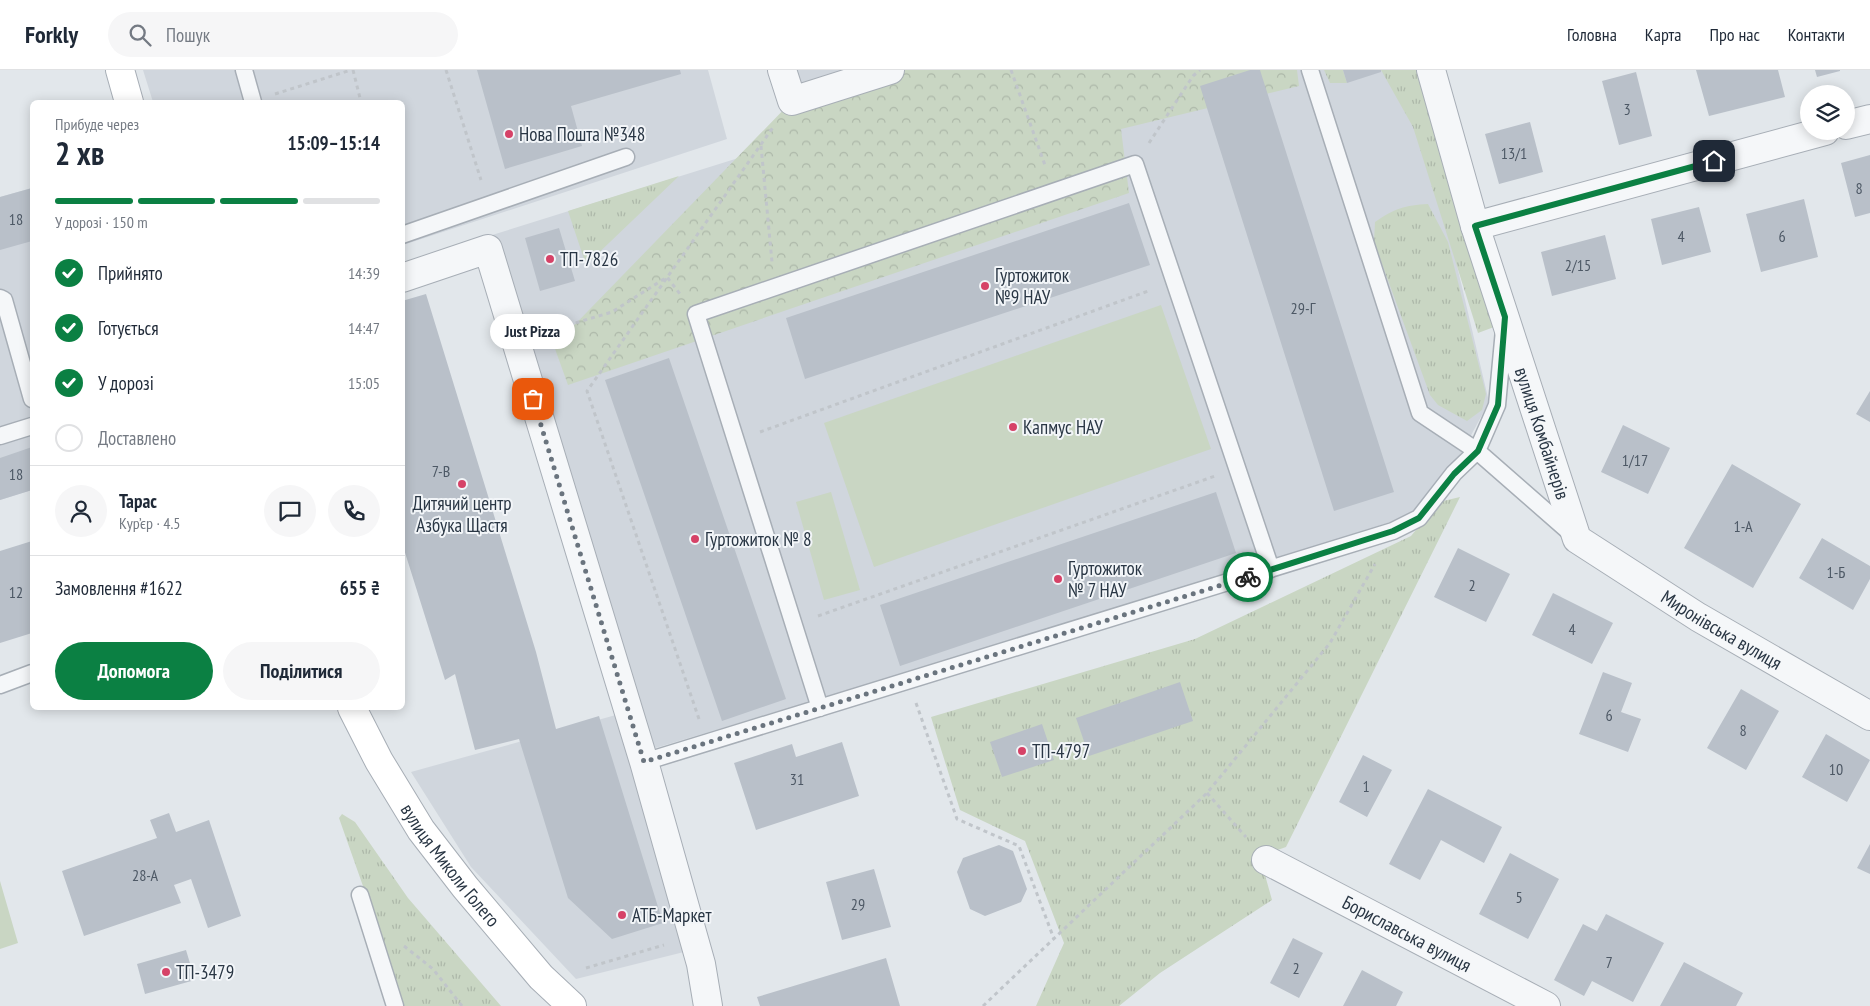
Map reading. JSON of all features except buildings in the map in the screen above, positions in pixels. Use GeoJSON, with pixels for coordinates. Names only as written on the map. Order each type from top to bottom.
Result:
{"type":"FeatureCollection","features":[{"type":"Feature","properties":{"kind":"main road"},"geometry":{"type":"LineString","coordinates":[[120,70],[128,100]]}},
{"type":"Feature","properties":{"kind":"main road","name":"вулиця Миколи Голего"},"geometry":{"type":"LineString","coordinates":[[353,710],[379,761],[421,830],[465,887],[541,977],[572,1006]]}},
{"type":"Feature","properties":{"kind":"street"},"geometry":{"type":"LineString","coordinates":[[782,70],[792,101],[890,70]]}},
{"type":"Feature","properties":{"kind":"street","name":"вулиця Комбайнерів"},"geometry":{"type":"LineString","coordinates":[[1431,70],[1475,226],[1576,539]]}},
{"type":"Feature","properties":{"kind":"street"},"geometry":{"type":"LineString","coordinates":[[1855,123],[1870,119]]}},
{"type":"Feature","properties":{"kind":"street"},"geometry":{"type":"LineString","coordinates":[[1475,226],[1800,138]]}},
{"type":"Feature","properties":{"kind":"street"},"geometry":{"type":"LineString","coordinates":[[405,277],[488,249],[644,762],[702,964],[708,1006]]}},
{"type":"Feature","properties":{"kind":"street","name":"Миронівська вулиця"},"geometry":{"type":"LineString","coordinates":[[1576,539],[1698,618],[1870,716]]}},
{"type":"Feature","properties":{"kind":"street","name":"Бориславська вулиця"},"geometry":{"type":"LineString","coordinates":[[1266,860],[1546,1006]]}},
{"type":"Feature","properties":{"kind":"lane"},"geometry":{"type":"LineString","coordinates":[[244,70],[252,100]]}},
{"type":"Feature","properties":{"kind":"lane"},"geometry":{"type":"LineString","coordinates":[[1310,70],[1420,413],[1478,451],[1576,539]]}},
{"type":"Feature","properties":{"kind":"lane"},"geometry":{"type":"LineString","coordinates":[[405,234],[626,157]]}},
{"type":"Feature","properties":{"kind":"lane"},"geometry":{"type":"LineString","coordinates":[[820,708],[696,314],[1135,164],[1271,570]]}},
{"type":"Feature","properties":{"kind":"lane"},"geometry":{"type":"LineString","coordinates":[[0,298],[4,300],[27,359],[30,383]]}},
{"type":"Feature","properties":{"kind":"lane"},"geometry":{"type":"LineString","coordinates":[[644,762],[1271,570],[1393,531],[1419,518],[1454,474],[1478,451],[1498,405],[1505,317]]}},
{"type":"Feature","properties":{"kind":"lane"},"geometry":{"type":"LineString","coordinates":[[0,436],[30,427]]}},
{"type":"Feature","properties":{"kind":"lane"},"geometry":{"type":"LineString","coordinates":[[0,685],[30,674]]}},
{"type":"Feature","properties":{"kind":"lane"},"geometry":{"type":"LineString","coordinates":[[360,895],[395,1006]]}},
{"type":"Feature","properties":{"kind":"path"},"geometry":{"type":"LineString","coordinates":[[259,100],[352,70],[360,100]]}},
{"type":"Feature","properties":{"kind":"path"},"geometry":{"type":"LineString","coordinates":[[446,70],[489,205]]}},
{"type":"Feature","properties":{"kind":"path"},"geometry":{"type":"LineString","coordinates":[[1011,70],[1054,192]]}},
{"type":"Feature","properties":{"kind":"path"},"geometry":{"type":"LineString","coordinates":[[1135,164],[1193,76],[1200,70]]}},
{"type":"Feature","properties":{"kind":"path"},"geometry":{"type":"LineString","coordinates":[[708,743],[587,391],[792,101]]}},
{"type":"Feature","properties":{"kind":"path"},"geometry":{"type":"LineString","coordinates":[[760,145],[775,287]]}},
{"type":"Feature","properties":{"kind":"path"},"geometry":{"type":"LineString","coordinates":[[516,342],[612,312],[667,277]]}},
{"type":"Feature","properties":{"kind":"path"},"geometry":{"type":"LineString","coordinates":[[736,441],[1174,282]]}},
{"type":"Feature","properties":{"kind":"path"},"geometry":{"type":"LineString","coordinates":[[793,625],[1237,468]]}},
{"type":"Feature","properties":{"kind":"path"},"geometry":{"type":"LineString","coordinates":[[983,1006],[1207,793],[1330,643],[1393,531]]}},
{"type":"Feature","properties":{"kind":"path"},"geometry":{"type":"LineString","coordinates":[[908,681],[957,819],[1019,846],[1054,939]]}},
{"type":"Feature","properties":{"kind":"path"},"geometry":{"type":"LineString","coordinates":[[1207,793],[1266,860]]}},
{"type":"Feature","properties":{"kind":"path"},"geometry":{"type":"LineString","coordinates":[[367,919],[433,969],[462,1006]]}},
{"type":"Feature","properties":{"kind":"path"},"geometry":{"type":"LineString","coordinates":[[586,968],[694,936]]}},
{"type":"Feature","properties":{"kind":"shaded area"},"geometry":{"type":"Polygon","coordinates":[[[143,70],[708,70],[727,139],[405,244],[405,100],[152,100],[143,70]]]}},
{"type":"Feature","properties":{"kind":"shaded area","name":"Капмус НАУ"},"geometry":{"type":"Polygon","coordinates":[[[788,70],[1411,70],[1489,402],[1462,452],[1413,514],[1273,563],[652,749],[489,236],[806,137],[788,70]]]}},
{"type":"Feature","properties":{"kind":"shaded area"},"geometry":{"type":"Polygon","coordinates":[[[30,189],[30,491],[0,500],[0,197],[30,189]]]}},
{"type":"Feature","properties":{"kind":"shaded area"},"geometry":{"type":"Polygon","coordinates":[[[623,713],[688,951],[576,979],[471,867],[411,772],[623,713]]]}},
{"type":"Feature","properties":{"kind":"green space"},"geometry":{"type":"Polygon","coordinates":[[[898,70],[1297,70],[1299,86],[1121,129],[1129,193],[568,385],[554,346],[792,101],[898,70]]]}},
{"type":"Feature","properties":{"kind":"green space"},"geometry":{"type":"Polygon","coordinates":[[[1324,70],[1343,70],[1347,83],[1330,83],[1324,70]]]}},
{"type":"Feature","properties":{"kind":"green space"},"geometry":{"type":"Polygon","coordinates":[[[1381,70],[1419,70],[1494,327],[1478,333],[1413,127],[1381,70]]]}},
{"type":"Feature","properties":{"kind":"green space"},"geometry":{"type":"Polygon","coordinates":[[[679,176],[586,265],[568,211],[679,176]]]}},
{"type":"Feature","properties":{"kind":"green space"},"geometry":{"type":"Polygon","coordinates":[[[1428,204],[1448,242],[1486,394],[1482,410],[1467,421],[1438,405],[1430,395],[1374,242],[1375,222],[1400,208],[1428,204]]]}},
{"type":"Feature","properties":{"kind":"green space"},"geometry":{"type":"Polygon","coordinates":[[[1161,305],[1211,449],[874,567],[824,423],[1161,305]]]}},
{"type":"Feature","properties":{"kind":"green space"},"geometry":{"type":"Polygon","coordinates":[[[831,492],[860,590],[824,600],[796,502],[831,492]]]}},
{"type":"Feature","properties":{"kind":"green space"},"geometry":{"type":"Polygon","coordinates":[[[1460,497],[1286,847],[1272,852],[1265,875],[1272,900],[1160,973],[1119,1006],[1036,1006],[1064,943],[1025,841],[960,810],[931,717],[1195,639],[1411,536],[1439,502],[1460,497]]]}},
{"type":"Feature","properties":{"kind":"green space"},"geometry":{"type":"Polygon","coordinates":[[[342,814],[355,822],[408,898],[501,1006],[401,1006],[370,906],[339,818],[342,814]]]}},
{"type":"Feature","properties":{"kind":"green space"},"geometry":{"type":"Polygon","coordinates":[[[0,881],[18,943],[0,949],[0,881]]]}},
{"type":"Feature","properties":{"kind":"way so far"},"geometry":{"type":"LineString","coordinates":[[533,399],[644,762],[1248,577]]}},
{"type":"Feature","properties":{"kind":"place","name":"Нова Пошта №348"},"geometry":{"type":"Point","coordinates":[509,134]}},
{"type":"Feature","properties":{"kind":"place","name":"ТП-7826"},"geometry":{"type":"Point","coordinates":[550,259]}},
{"type":"Feature","properties":{"kind":"place","name":"Гуртожиток №9 НАУ"},"geometry":{"type":"Point","coordinates":[985,286]}},
{"type":"Feature","properties":{"kind":"place","name":"Just Pizza"},"geometry":{"type":"Point","coordinates":[533,399]}},
{"type":"Feature","properties":{"kind":"place","name":"Капмус НАУ"},"geometry":{"type":"Point","coordinates":[1013,427]}},
{"type":"Feature","properties":{"kind":"place","name":"Дитячий центр Азбука Щастя"},"geometry":{"type":"Point","coordinates":[462,484]}},
{"type":"Feature","properties":{"kind":"place","name":"Гуртожиток № 8"},"geometry":{"type":"Point","coordinates":[695,539]}},
{"type":"Feature","properties":{"kind":"place","name":"Гуртожиток № 7 НАУ"},"geometry":{"type":"Point","coordinates":[1058,579]}},
{"type":"Feature","properties":{"kind":"place","name":"ТП-4797"},"geometry":{"type":"Point","coordinates":[1022,751]}},
{"type":"Feature","properties":{"kind":"place","name":"АТБ-Маркет"},"geometry":{"type":"Point","coordinates":[622,915]}},
{"type":"Feature","properties":{"kind":"place","name":"ТП-3479"},"geometry":{"type":"Point","coordinates":[166,972]}},
{"type":"Feature","properties":{"kind":"route"},"geometry":{"type":"LineString","coordinates":[[1248,577],[1393,531],[1419,518],[1454,474],[1478,451],[1498,405],[1505,317],[1475,226],[1714,161]]}}]}
